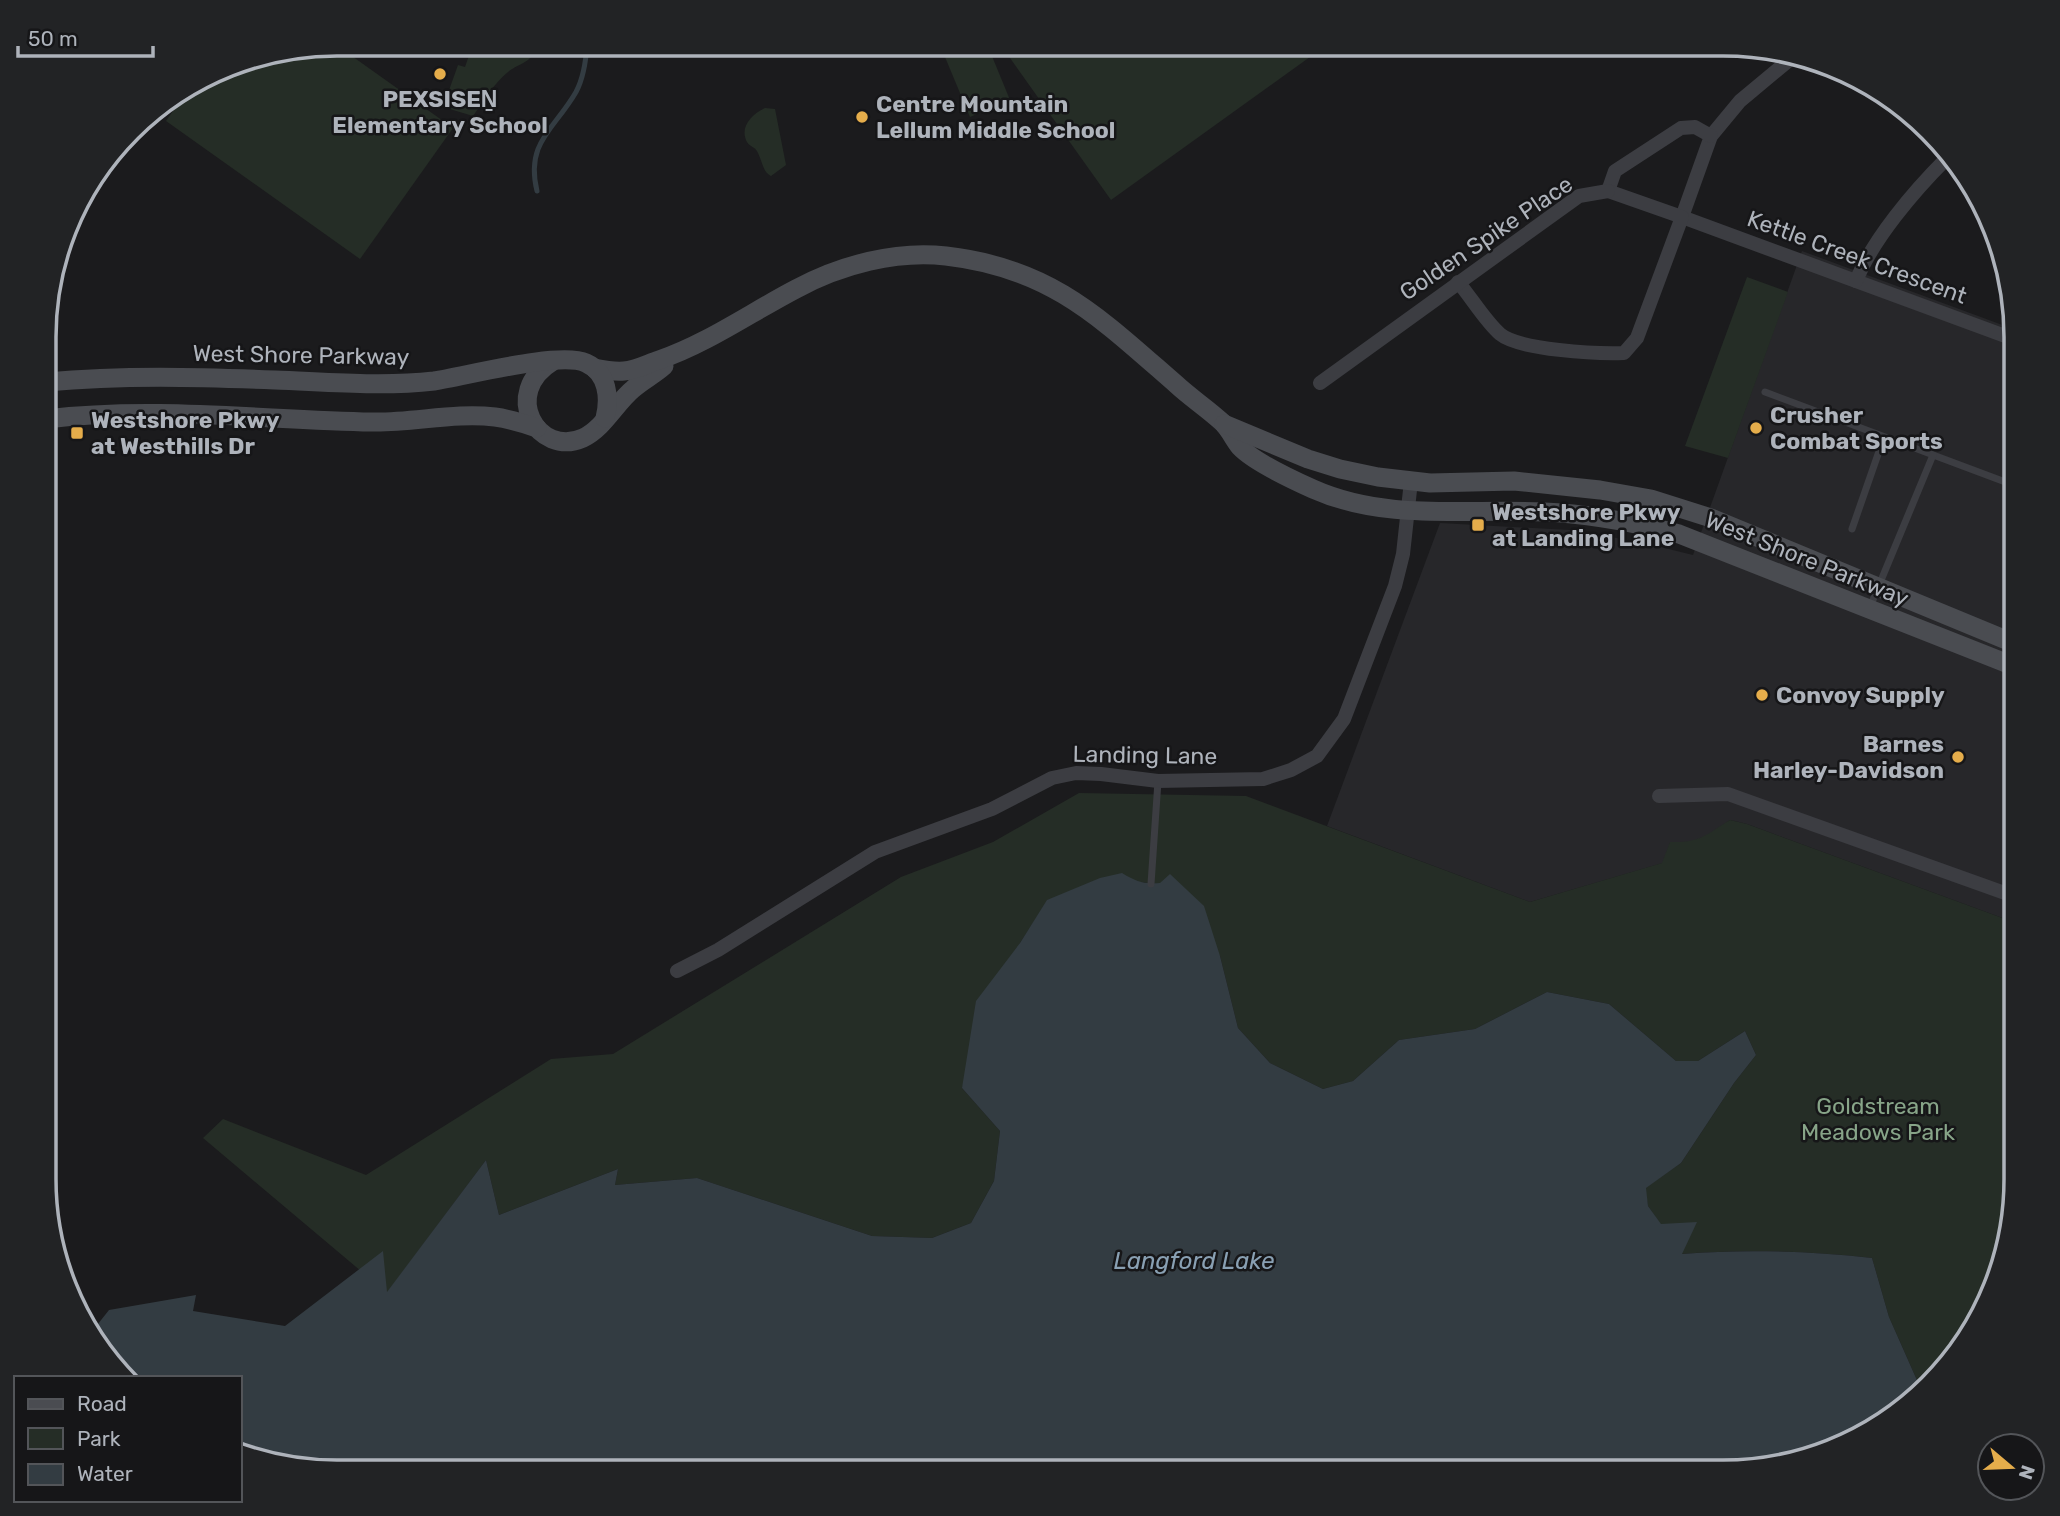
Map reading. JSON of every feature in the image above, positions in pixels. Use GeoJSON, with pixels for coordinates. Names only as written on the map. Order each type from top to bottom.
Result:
{"type":"FeatureCollection","features":[{"type":"Feature","properties":{"kind":"main road","name":"West Shore Parkway"},"geometry":{"type":"LineString","coordinates":[[605,418],[632,390],[679,354],[798,288],[836,271],[912,255],[944,256],[983,262],[1014,271],[1067,295],[1113,328],[1224,424],[1242,449],[1276,471],[1314,490],[1351,503],[1408,510],[1560,513],[1624,521],[1679,534],[2004,662]]}},
{"type":"Feature","properties":{"kind":"main road","name":"West Shore Parkway"},"geometry":{"type":"LineString","coordinates":[[594,368],[624,371],[679,354]]}},
{"type":"Feature","properties":{"kind":"main road"},"geometry":{"type":"LineString","coordinates":[[570,358],[586,362],[594,368],[607,386],[609,402],[605,418],[594,431],[581,439],[565,442],[550,438],[537,428],[528,414],[526,398],[530,382],[540,369],[554,361],[570,358]]}},
{"type":"Feature","properties":{"kind":"main road","name":"West Shore Parkway"},"geometry":{"type":"LineString","coordinates":[[56,381],[122,377],[194,377],[396,383],[458,377],[516,365],[554,361]]}},
{"type":"Feature","properties":{"kind":"main road"},"geometry":{"type":"LineString","coordinates":[[56,418],[175,413],[411,422],[478,416],[496,417],[537,428]]}},
{"type":"Feature","properties":{"kind":"main road","name":"West Shore Parkway"},"geometry":{"type":"LineString","coordinates":[[1224,424],[1308,459],[1378,477],[1430,483],[1514,481],[1600,489],[1651,499],[1711,519],[2004,639]]}},
{"type":"Feature","properties":{"kind":"street"},"geometry":{"type":"LineString","coordinates":[[1458,282],[1500,334],[1521,344],[1603,354],[1624,353],[1637,338],[1712,136],[1740,101],[1786,63]]}},
{"type":"Feature","properties":{"kind":"street","name":"Golden Spike Place"},"geometry":{"type":"LineString","coordinates":[[1320,383],[1579,196],[1608,191],[1615,171],[1681,128],[1695,127],[1712,136]]}},
{"type":"Feature","properties":{"kind":"street"},"geometry":{"type":"LineString","coordinates":[[1856,281],[1862,264],[1872,250],[1943,163]]}},
{"type":"Feature","properties":{"kind":"street","name":"Kettle Creek Crescent"},"geometry":{"type":"LineString","coordinates":[[1608,191],[2004,336]]}},
{"type":"Feature","properties":{"kind":"street","name":"Landing Lane"},"geometry":{"type":"LineString","coordinates":[[677,971],[718,950],[875,852],[992,808],[1052,778],[1076,773],[1158,782],[1263,779],[1291,770],[1317,756],[1344,719],[1395,586],[1404,554],[1411,481]]}},
{"type":"Feature","properties":{"kind":"street"},"geometry":{"type":"LineString","coordinates":[[1659,796],[1728,794],[2004,893]]}},
{"type":"Feature","properties":{"kind":"lane"},"geometry":{"type":"LineString","coordinates":[[1765,392],[2004,482]]}},
{"type":"Feature","properties":{"kind":"lane"},"geometry":{"type":"LineString","coordinates":[[1852,529],[1884,437]]}},
{"type":"Feature","properties":{"kind":"lane"},"geometry":{"type":"LineString","coordinates":[[1869,611],[1933,455]]}},
{"type":"Feature","properties":{"kind":"lane"},"geometry":{"type":"LineString","coordinates":[[1151,884],[1158,782]]}},
{"type":"Feature","properties":{"kind":"shaded area"},"geometry":{"type":"Polygon","coordinates":[[[1802,251],[2003,325],[2004,919],[1730,820],[1708,836],[1688,843],[1670,843],[1663,863],[1530,902],[1327,826],[1440,523],[1570,530],[1640,542],[1693,555],[1802,251]]]}},
{"type":"Feature","properties":{"kind":"green space"},"geometry":{"type":"Polygon","coordinates":[[[352,56],[453,128],[360,259],[166,121],[181,103],[229,77],[282,61],[352,56]]]}},
{"type":"Feature","properties":{"kind":"green space"},"geometry":{"type":"Polygon","coordinates":[[[469,56],[531,56],[498,81],[473,116],[443,107],[458,65],[465,67],[469,56]]]}},
{"type":"Feature","properties":{"kind":"green space"},"geometry":{"type":"Polygon","coordinates":[[[945,56],[992,56],[1010,100],[970,117],[945,56]]]}},
{"type":"Feature","properties":{"kind":"green space"},"geometry":{"type":"Polygon","coordinates":[[[1009,56],[1311,56],[1111,200],[1009,56]]]}},
{"type":"Feature","properties":{"kind":"green space"},"geometry":{"type":"Polygon","coordinates":[[[765,108],[775,109],[786,165],[771,176],[745,136],[748,122],[765,108]]]}},
{"type":"Feature","properties":{"kind":"green space"},"geometry":{"type":"Polygon","coordinates":[[[1747,277],[1788,292],[1728,458],[1685,446],[1747,277]]]}},
{"type":"Feature","properties":{"kind":"green space","name":"Goldstream Meadows Park"},"geometry":{"type":"Polygon","coordinates":[[[1079,793],[1246,796],[1530,902],[1662,863],[1670,842],[1696,839],[1730,820],[2004,919],[2002,1216],[1983,1287],[1957,1335],[1918,1382],[1889,1317],[1872,1258],[1777,1252],[1681,1254],[1648,1206],[1645,1188],[1681,1163],[1756,1055],[1745,1031],[1698,1061],[1676,1061],[1609,1004],[1547,992],[1475,1029],[1399,1040],[1353,1081],[1323,1089],[1270,1063],[1238,1028],[1220,956],[1160,884],[1137,882],[1048,900],[1020,943],[962,1088],[1000,1131],[994,1181],[971,1223],[932,1238],[872,1236],[697,1178],[615,1185],[618,1169],[499,1215],[486,1160],[387,1293],[203,1138],[223,1119],[366,1175],[551,1059],[613,1054],[901,877],[993,842],[1079,793]]]}},
{"type":"Feature","properties":{"kind":"water","name":"Langford Lake"},"geometry":{"type":"Polygon","coordinates":[[[1122,873],[1136,880],[1160,883],[1170,874],[1204,906],[1238,1028],[1270,1063],[1323,1089],[1353,1081],[1399,1040],[1475,1029],[1547,992],[1609,1004],[1676,1061],[1698,1061],[1745,1031],[1756,1055],[1681,1163],[1646,1188],[1648,1206],[1661,1224],[1697,1222],[1682,1254],[1777,1252],[1872,1258],[1889,1317],[1918,1382],[1879,1413],[1831,1439],[1778,1455],[1723,1460],[337,1460],[282,1455],[242,1443],[242,1376],[136,1376],[97,1325],[109,1310],[196,1295],[193,1311],[285,1326],[383,1251],[387,1292],[486,1160],[499,1215],[618,1169],[615,1185],[697,1178],[872,1236],[932,1238],[971,1223],[994,1181],[1000,1131],[962,1088],[976,1001],[1020,943],[1047,900],[1100,878],[1122,873]]]}},
{"type":"Feature","properties":{"kind":"waterway"},"geometry":{"type":"LineString","coordinates":[[537,191],[534,174],[539,148],[576,92],[586,56]]}},
{"type":"Feature","properties":{"kind":"place","name":"PEXSISEṈ Elementary School"},"geometry":{"type":"Point","coordinates":[440,74]}},
{"type":"Feature","properties":{"kind":"place","name":"Centre Mountain Lellum Middle School"},"geometry":{"type":"Point","coordinates":[862,117]}},
{"type":"Feature","properties":{"kind":"place","name":"Crusher Combat Sports"},"geometry":{"type":"Point","coordinates":[1756,428]}},
{"type":"Feature","properties":{"kind":"place","name":"Westshore Pkwy at Westhills Dr"},"geometry":{"type":"Point","coordinates":[77,433]}},
{"type":"Feature","properties":{"kind":"place","name":"Westshore Pkwy at Landing Lane"},"geometry":{"type":"Point","coordinates":[1478,525]}},
{"type":"Feature","properties":{"kind":"place","name":"Convoy Supply"},"geometry":{"type":"Point","coordinates":[1762,695]}},
{"type":"Feature","properties":{"kind":"place","name":"Barnes Harley-Davidson"},"geometry":{"type":"Point","coordinates":[1958,757]}}]}
